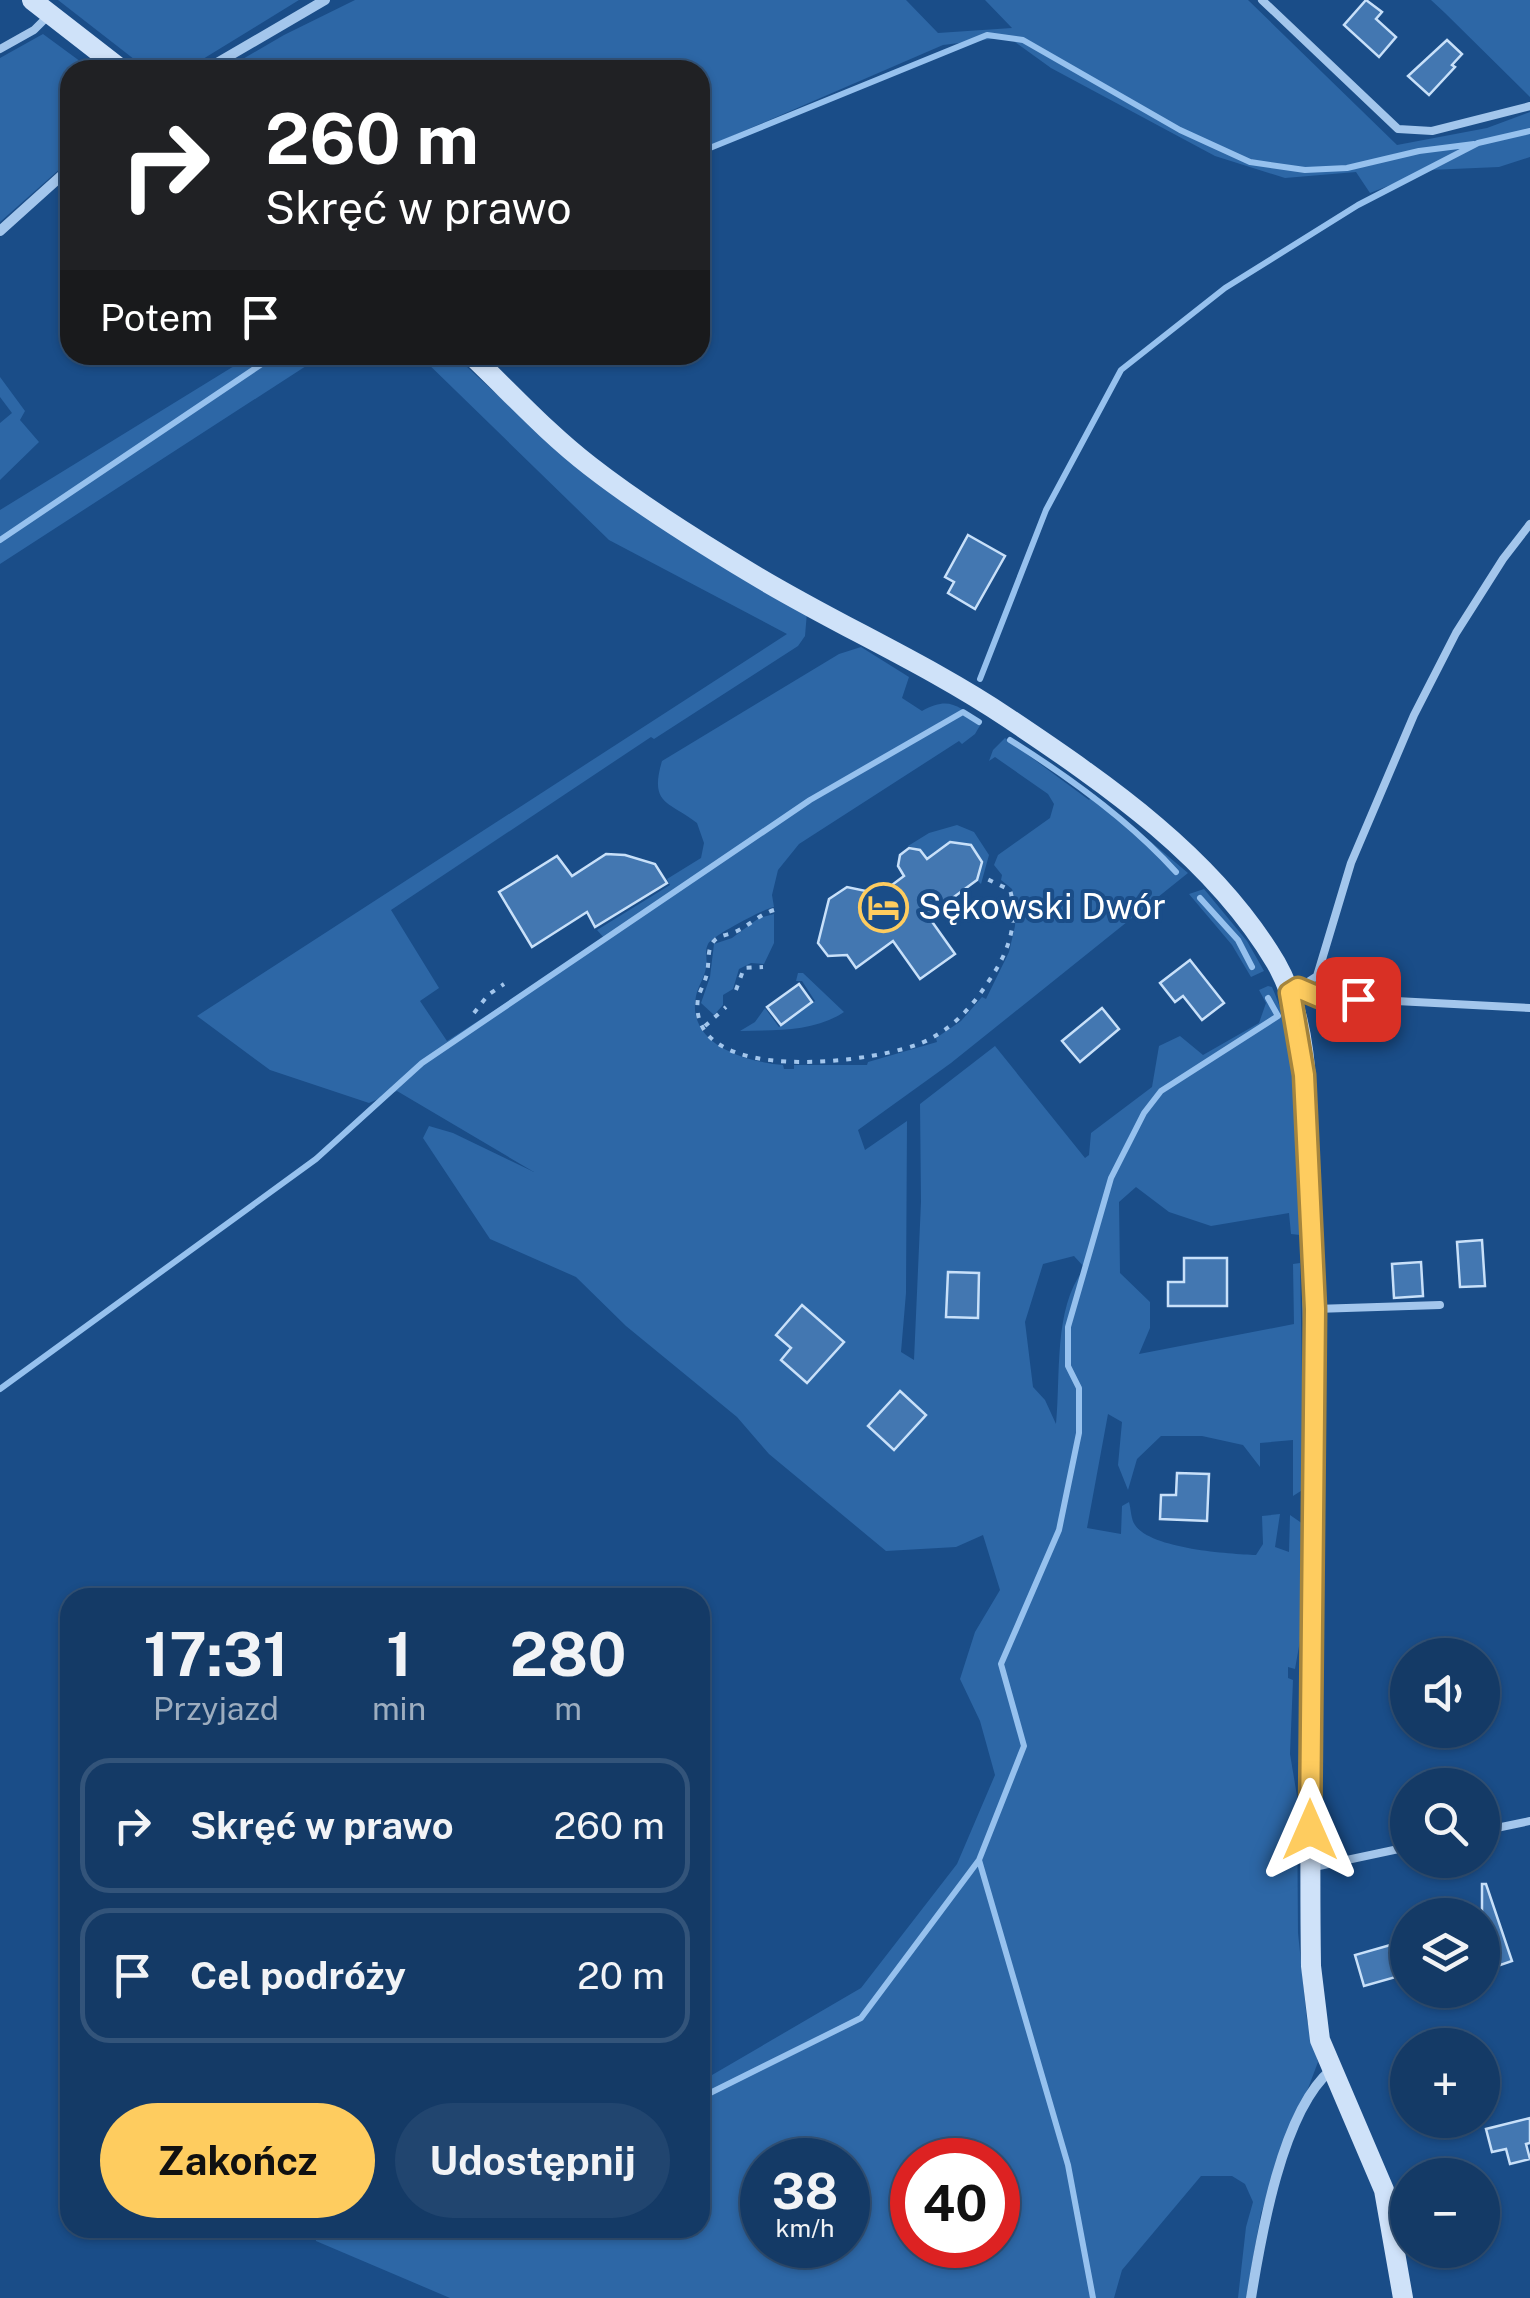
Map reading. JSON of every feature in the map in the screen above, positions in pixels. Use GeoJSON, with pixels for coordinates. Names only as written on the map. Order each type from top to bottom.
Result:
{"type":"FeatureCollection","features":[{"type":"Feature","properties":{"kind":"street"},"geometry":{"type":"LineString","coordinates":[[32,0],[109,60]]}},
{"type":"Feature","properties":{"kind":"street"},"geometry":{"type":"LineString","coordinates":[[222,60],[325,0]]}},
{"type":"Feature","properties":{"kind":"street"},"geometry":{"type":"LineString","coordinates":[[0,231],[60,177]]}},
{"type":"Feature","properties":{"kind":"street"},"geometry":{"type":"LineString","coordinates":[[482,365],[586,463],[623,490],[753,574],[1005,716],[1137,809],[1220,887],[1294,991],[1304,1075],[1315,1309],[1311,1966],[1320,2040],[1384,2190],[1404,2298]]}},
{"type":"Feature","properties":{"kind":"street"},"geometry":{"type":"LineString","coordinates":[[1251,2298],[1273,2188],[1297,2122],[1319,2080],[1332,2070]]}},
{"type":"Feature","properties":{"kind":"lane"},"geometry":{"type":"LineString","coordinates":[[1262,0],[1398,129],[1432,131],[1530,106]]}},
{"type":"Feature","properties":{"kind":"lane"},"geometry":{"type":"LineString","coordinates":[[0,49],[34,30],[50,14]]}},
{"type":"Feature","properties":{"kind":"lane"},"geometry":{"type":"LineString","coordinates":[[1294,991],[1316,976],[1351,863],[1414,714],[1456,633],[1502,559],[1530,524]]}},
{"type":"Feature","properties":{"kind":"lane"},"geometry":{"type":"LineString","coordinates":[[1294,991],[1319,997],[1530,1008]]}},
{"type":"Feature","properties":{"kind":"lane"},"geometry":{"type":"LineString","coordinates":[[1315,1309],[1440,1305]]}},
{"type":"Feature","properties":{"kind":"lane"},"geometry":{"type":"LineString","coordinates":[[1500,1827],[1530,1821]]}},
{"type":"Feature","properties":{"kind":"lane"},"geometry":{"type":"LineString","coordinates":[[1310,1868],[1390,1851]]}},
{"type":"Feature","properties":{"kind":"path"},"geometry":{"type":"LineString","coordinates":[[774,910],[759,914],[746,926],[716,938],[711,944],[710,966],[698,1000],[704,1026],[716,1042],[762,1060],[864,1060],[924,1042],[973,1004],[1005,956],[1012,927],[1010,890],[987,879]]}},
{"type":"Feature","properties":{"kind":"path"},"geometry":{"type":"LineString","coordinates":[[736,990],[744,968],[762,967]]}},
{"type":"Feature","properties":{"kind":"path"},"geometry":{"type":"LineString","coordinates":[[474,1012],[504,984]]}},
{"type":"Feature","properties":{"kind":"path"},"geometry":{"type":"LineString","coordinates":[[704,1026],[726,1008]]}},
{"type":"Feature","properties":{"kind":"shaded area"},"geometry":{"type":"Polygon","coordinates":[[[58,0],[299,0],[201,60],[135,60],[58,0]]]}},
{"type":"Feature","properties":{"kind":"shaded area"},"geometry":{"type":"Polygon","coordinates":[[[355,0],[906,0],[938,33],[1012,28],[985,0],[1248,0],[1397,145],[1487,128],[1530,112],[1530,157],[1499,167],[1429,170],[1370,193],[1356,172],[1285,178],[1215,156],[1051,68],[1008,37],[943,45],[710,146],[710,60],[241,60],[355,0]]]}},
{"type":"Feature","properties":{"kind":"shaded area"},"geometry":{"type":"Polygon","coordinates":[[[1431,0],[1530,0],[1530,97],[1445,13],[1431,0]]]}},
{"type":"Feature","properties":{"kind":"shaded area"},"geometry":{"type":"Polygon","coordinates":[[[43,34],[78,60],[60,60],[60,169],[0,222],[0,58],[43,34]]]}},
{"type":"Feature","properties":{"kind":"shaded area"},"geometry":{"type":"Polygon","coordinates":[[[236,365],[308,365],[0,564],[0,510],[236,365]]]}},
{"type":"Feature","properties":{"kind":"shaded area"},"geometry":{"type":"Polygon","coordinates":[[[429,365],[465,365],[563,455],[807,612],[805,636],[798,646],[654,739],[651,737],[391,910],[439,988],[420,1001],[447,1041],[605,939],[597,930],[670,885],[667,879],[701,858],[704,843],[697,823],[660,794],[662,761],[839,654],[861,647],[909,677],[902,698],[922,711],[946,704],[982,722],[962,744],[959,741],[799,844],[778,870],[772,895],[774,907],[708,944],[695,1013],[700,1027],[722,1048],[753,1060],[783,1065],[784,1069],[794,1069],[794,1065],[867,1065],[937,1042],[936,1038],[961,1021],[982,997],[986,999],[1009,952],[1015,926],[1012,889],[1001,880],[1002,875],[994,865],[998,855],[1050,818],[1054,804],[1048,794],[995,757],[989,761],[1005,738],[1089,800],[1094,794],[1188,873],[951,1063],[858,1130],[865,1150],[907,1121],[906,1293],[901,1352],[914,1360],[921,1202],[920,1104],[995,1046],[1085,1158],[1089,1155],[1091,1133],[1152,1087],[1159,1046],[1180,1036],[1203,1055],[1259,1023],[1266,1003],[1259,990],[1268,986],[1272,987],[1283,1016],[1295,1077],[1300,1235],[1291,1234],[1289,1213],[1211,1226],[1169,1212],[1136,1187],[1119,1202],[1120,1273],[1150,1302],[1150,1328],[1139,1354],[1294,1324],[1293,1264],[1300,1263],[1304,1489],[1293,1496],[1293,1440],[1260,1443],[1260,1467],[1243,1445],[1202,1436],[1161,1436],[1137,1459],[1128,1490],[1118,1465],[1122,1422],[1108,1414],[1087,1528],[1121,1534],[1122,1506],[1129,1502],[1135,1525],[1157,1540],[1192,1549],[1256,1555],[1263,1544],[1262,1516],[1280,1514],[1275,1547],[1289,1552],[1290,1515],[1303,1524],[1301,1635],[1295,1669],[1288,1667],[1288,1678],[1293,1680],[1290,1754],[1297,1796],[1298,1933],[1307,2020],[1318,2062],[1261,2213],[1246,2298],[1238,2298],[1246,2227],[1253,2202],[1245,2184],[1232,2176],[1201,2176],[1122,2270],[1114,2298],[450,2298],[316,2241],[316,2238],[710,2238],[710,2076],[861,1988],[957,1864],[995,1775],[980,1721],[960,1679],[975,1632],[1000,1590],[983,1535],[956,1547],[886,1551],[769,1454],[737,1417],[626,1326],[576,1277],[490,1239],[423,1138],[429,1126],[453,1133],[534,1172],[397,1091],[369,1103],[270,1070],[197,1016],[787,634],[609,540],[429,365]],[[1074,1256],[1043,1264],[1025,1322],[1033,1387],[1045,1400],[1056,1424],[1060,1342],[1075,1284],[1085,1268],[1074,1256]]]}},
{"type":"Feature","properties":{"kind":"shaded area"},"geometry":{"type":"Polygon","coordinates":[[[0,377],[25,411],[20,420],[39,442],[0,480],[0,423],[12,413],[0,397],[0,377]]]}},
{"type":"Feature","properties":{"kind":"shaded area"},"geometry":{"type":"Polygon","coordinates":[[[957,825],[974,832],[989,855],[981,884],[977,880],[981,862],[927,859],[920,850],[908,846],[929,833],[957,825]]]}},
{"type":"Feature","properties":{"kind":"shaded area"},"geometry":{"type":"Polygon","coordinates":[[[1204,889],[1247,941],[1264,971],[1251,977],[1232,945],[1189,894],[1204,889]]]}},
{"type":"Feature","properties":{"kind":"shaded area"},"geometry":{"type":"Polygon","coordinates":[[[774,914],[774,943],[764,964],[751,963],[739,969],[733,989],[723,995],[723,1005],[714,1015],[701,1003],[710,977],[714,944],[732,938],[759,918],[774,914]]]}},
{"type":"Feature","properties":{"kind":"shaded area"},"geometry":{"type":"Polygon","coordinates":[[[798,973],[803,973],[844,1012],[808,1027],[740,1031],[755,1022],[765,1008],[779,1027],[815,1001],[802,981],[796,981],[798,973]]]}},
{"type":"Feature","properties":{"kind":"building"},"geometry":{"type":"Polygon","coordinates":[[[1366,0],[1382,12],[1376,19],[1396,37],[1379,57],[1344,25],[1366,0]]]}},
{"type":"Feature","properties":{"kind":"building"},"geometry":{"type":"Polygon","coordinates":[[[1447,40],[1462,54],[1429,95],[1408,76],[1447,40]]]}},
{"type":"Feature","properties":{"kind":"building"},"geometry":{"type":"Polygon","coordinates":[[[968,535],[1005,556],[975,609],[948,593],[954,582],[945,577],[968,535]]]}},
{"type":"Feature","properties":{"kind":"building","name":"Sękowski Dwór"},"geometry":{"type":"Polygon","coordinates":[[[950,842],[971,845],[982,862],[977,880],[928,916],[955,954],[920,979],[893,941],[856,968],[847,955],[828,956],[818,943],[829,899],[847,887],[880,894],[904,876],[898,866],[900,855],[909,848],[920,850],[927,859],[950,842]]]}},
{"type":"Feature","properties":{"kind":"building"},"geometry":{"type":"Polygon","coordinates":[[[606,854],[655,864],[667,883],[595,927],[587,912],[532,947],[499,892],[557,856],[572,876],[606,854]]]}},
{"type":"Feature","properties":{"kind":"building"},"geometry":{"type":"Polygon","coordinates":[[[1190,960],[1224,1003],[1202,1020],[1183,996],[1175,1002],[1160,983],[1190,960]]]}},
{"type":"Feature","properties":{"kind":"building"},"geometry":{"type":"Polygon","coordinates":[[[799,984],[812,1002],[781,1025],[767,1007],[799,984]]]}},
{"type":"Feature","properties":{"kind":"building"},"geometry":{"type":"Polygon","coordinates":[[[1102,1008],[1119,1029],[1080,1062],[1062,1041],[1102,1008]]]}},
{"type":"Feature","properties":{"kind":"building"},"geometry":{"type":"Polygon","coordinates":[[[1482,1240],[1485,1286],[1460,1287],[1457,1242],[1482,1240]]]}},
{"type":"Feature","properties":{"kind":"building"},"geometry":{"type":"Polygon","coordinates":[[[1184,1258],[1227,1258],[1227,1306],[1168,1306],[1168,1282],[1184,1282],[1184,1258]]]}},
{"type":"Feature","properties":{"kind":"building"},"geometry":{"type":"Polygon","coordinates":[[[1421,1262],[1423,1296],[1394,1298],[1392,1264],[1421,1262]]]}},
{"type":"Feature","properties":{"kind":"building"},"geometry":{"type":"Polygon","coordinates":[[[948,1272],[979,1273],[978,1318],[946,1317],[948,1272]]]}},
{"type":"Feature","properties":{"kind":"building"},"geometry":{"type":"Polygon","coordinates":[[[802,1305],[844,1342],[807,1383],[781,1360],[791,1348],[776,1335],[802,1305]]]}},
{"type":"Feature","properties":{"kind":"building"},"geometry":{"type":"Polygon","coordinates":[[[900,1391],[926,1415],[894,1450],[868,1426],[900,1391]]]}},
{"type":"Feature","properties":{"kind":"building"},"geometry":{"type":"Polygon","coordinates":[[[1177,1473],[1209,1474],[1207,1521],[1160,1519],[1161,1495],[1176,1495],[1177,1473]]]}},
{"type":"Feature","properties":{"kind":"building"},"geometry":{"type":"Polygon","coordinates":[[[1482,1884],[1486,1884],[1491,1898],[1482,1898],[1482,1884]]]}},
{"type":"Feature","properties":{"kind":"building"},"geometry":{"type":"Polygon","coordinates":[[[1500,1925],[1512,1961],[1500,1965],[1500,1925]]]}},
{"type":"Feature","properties":{"kind":"building"},"geometry":{"type":"Polygon","coordinates":[[[1390,1945],[1390,1979],[1364,1986],[1355,1955],[1390,1945]]]}},
{"type":"Feature","properties":{"kind":"building"},"geometry":{"type":"Polygon","coordinates":[[[1530,2118],[1530,2143],[1526,2144],[1530,2159],[1510,2164],[1506,2149],[1492,2152],[1488,2138],[1500,2138],[1500,2126],[1530,2118]]]}},
{"type":"Feature","properties":{"kind":"waterway"},"geometry":{"type":"LineString","coordinates":[[710,148],[987,35],[1023,40],[1180,130],[1250,162],[1305,170],[1347,168],[1419,151],[1474,144]]}},
{"type":"Feature","properties":{"kind":"waterway"},"geometry":{"type":"LineString","coordinates":[[980,679],[1046,510],[1121,370],[1225,288],[1358,205],[1478,143],[1530,131]]}},
{"type":"Feature","properties":{"kind":"waterway"},"geometry":{"type":"LineString","coordinates":[[0,540],[260,365]]}},
{"type":"Feature","properties":{"kind":"waterway"},"geometry":{"type":"LineString","coordinates":[[0,1389],[316,1159],[422,1063],[810,800],[963,712],[979,722]]}},
{"type":"Feature","properties":{"kind":"waterway"},"geometry":{"type":"LineString","coordinates":[[1010,740],[1098,800],[1176,872]]}},
{"type":"Feature","properties":{"kind":"waterway"},"geometry":{"type":"LineString","coordinates":[[1200,898],[1238,940],[1252,967]]}},
{"type":"Feature","properties":{"kind":"waterway"},"geometry":{"type":"LineString","coordinates":[[1093,2298],[1068,2165],[979,1860],[1024,1746],[1001,1664],[1059,1530],[1079,1433],[1079,1388],[1068,1366],[1068,1327],[1111,1178],[1144,1113],[1161,1091],[1278,1016],[1268,998]]}},
{"type":"Feature","properties":{"kind":"waterway"},"geometry":{"type":"LineString","coordinates":[[710,2093],[861,2018],[979,1860]]}},
{"type":"Feature","properties":{"kind":"place","name":"Sękowski Dwór"},"geometry":{"type":"Point","coordinates":[883,907]}},
{"type":"Feature","properties":{"kind":"route"},"geometry":{"type":"LineString","coordinates":[[1310,1830],[1315,1309],[1304,1075],[1290,993],[1298,988],[1319,997],[1358,999]]}}]}
